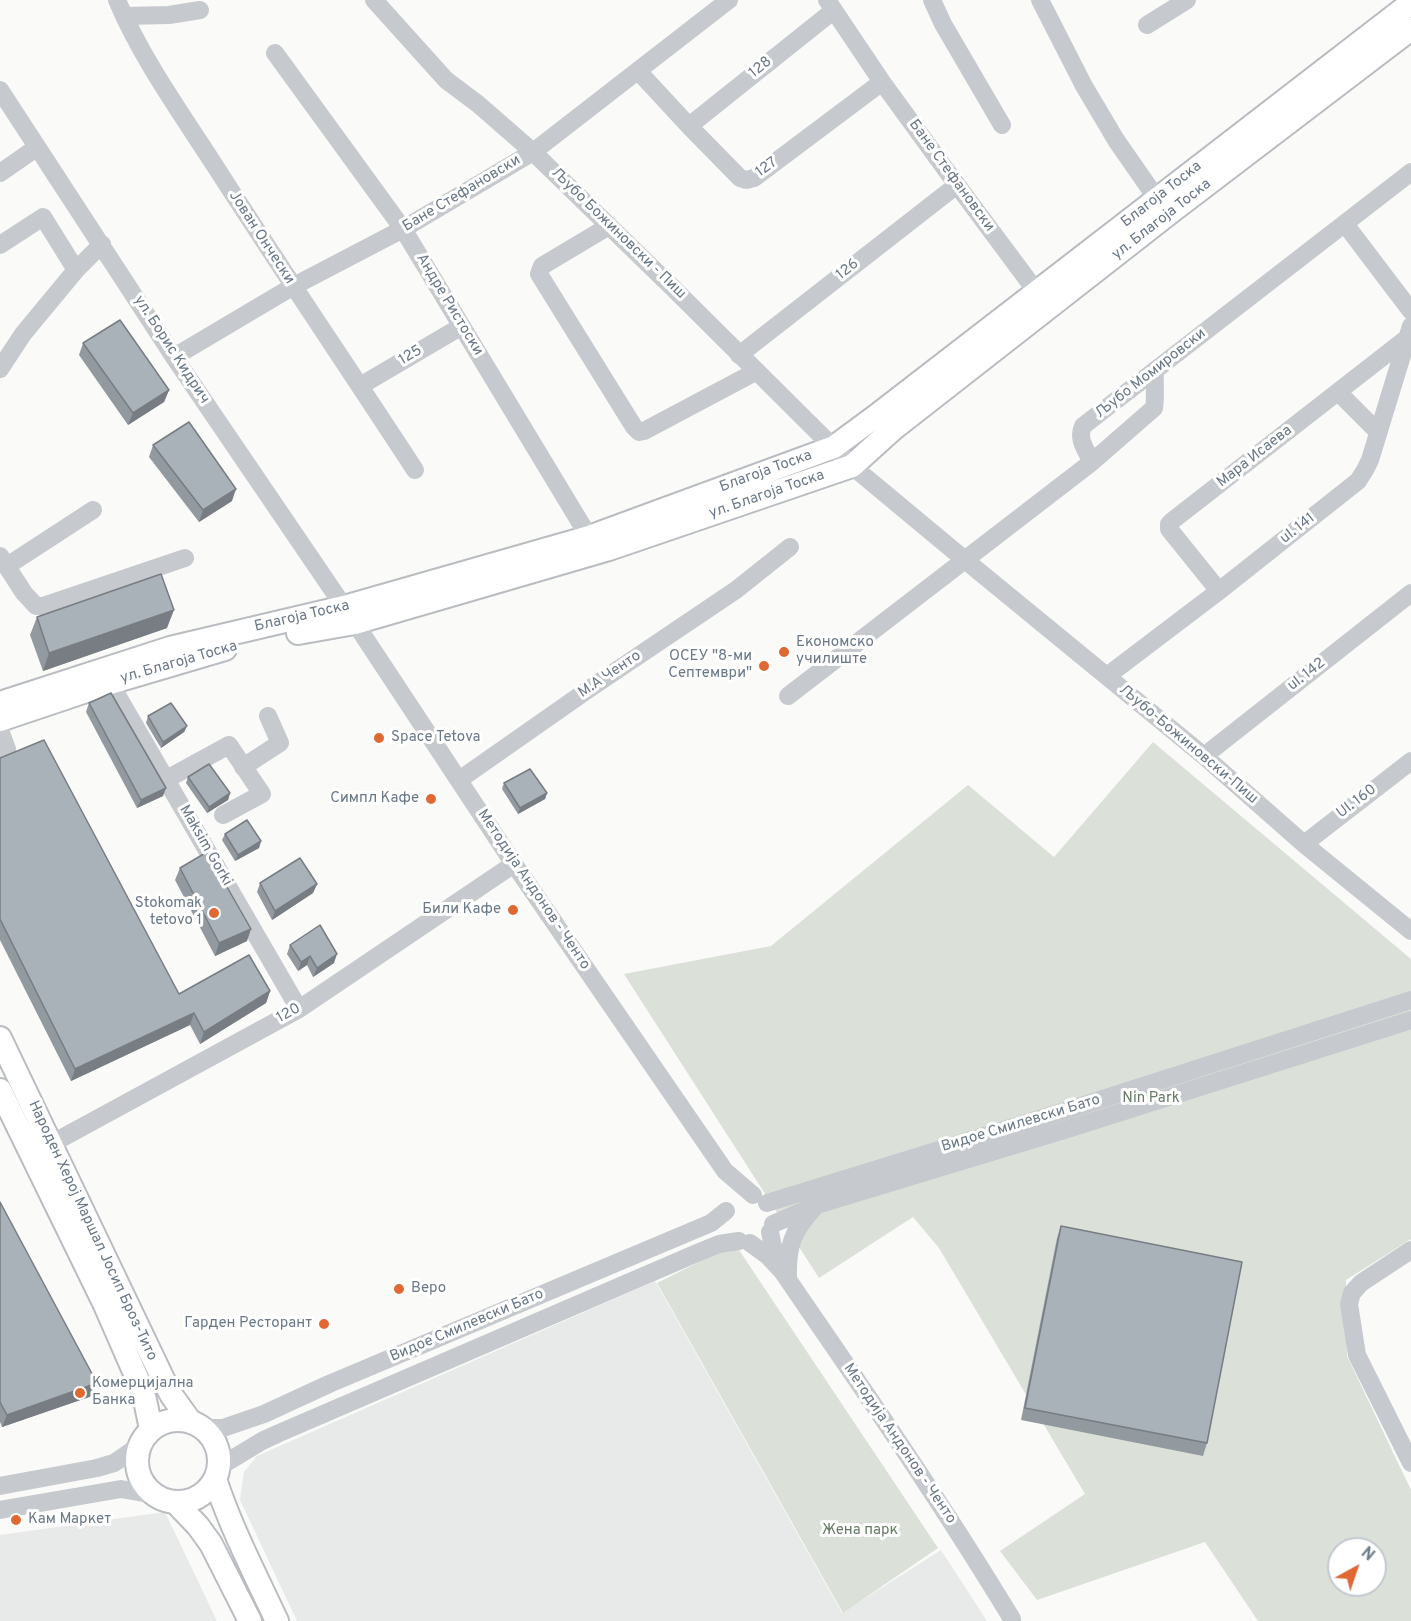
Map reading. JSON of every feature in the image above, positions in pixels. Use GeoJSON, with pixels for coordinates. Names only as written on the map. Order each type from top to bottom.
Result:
{"type":"FeatureCollection","features":[{"type":"Feature","properties":{"kind":"main road","name":"Благоја Тоска"},"geometry":{"type":"LineString","coordinates":[[0,703],[170,648],[350,615],[589,537],[834,447],[1411,3]]}},
{"type":"Feature","properties":{"kind":"main road","name":"ул. Благоја Тоска"},"geometry":{"type":"LineString","coordinates":[[0,720],[110,683],[257,640],[609,549],[852,466],[893,429],[1181,204],[1411,29]]}},
{"type":"Feature","properties":{"kind":"main road","name":"Народен Херој Маршал Јосип Броз-Тито"},"geometry":{"type":"LineString","coordinates":[[0,1038],[164,1381],[172,1396],[196,1424],[213,1438],[218,1452],[217,1473],[221,1497],[277,1621]]}},
{"type":"Feature","properties":{"kind":"main road","name":"Народен Херој Маршал Јосип Броз-Тито"},"geometry":{"type":"LineString","coordinates":[[0,1090],[109,1315],[146,1400],[145,1437],[137,1454],[137,1469],[144,1484],[165,1498],[198,1526],[211,1544],[250,1621]]}},
{"type":"Feature","properties":{"kind":"main road"},"geometry":{"type":"LineString","coordinates":[[145,1437],[165,1421],[182,1420],[196,1424]]}},
{"type":"Feature","properties":{"kind":"main road"},"geometry":{"type":"LineString","coordinates":[[165,1498],[183,1502],[199,1496],[205,1492],[217,1473]]}},
{"type":"Feature","properties":{"kind":"street","name":"Љубо Божиновски - Пиш"},"geometry":{"type":"LineString","coordinates":[[374,0],[446,80],[478,104],[533,152],[852,466]]}},
{"type":"Feature","properties":{"kind":"street","name":"Бане Стефановски"},"geometry":{"type":"LineString","coordinates":[[174,357],[292,286],[403,229],[533,152],[729,0]]}},
{"type":"Feature","properties":{"kind":"street"},"geometry":{"type":"LineString","coordinates":[[932,0],[943,24],[1002,125]]}},
{"type":"Feature","properties":{"kind":"street"},"geometry":{"type":"LineString","coordinates":[[1040,0],[1110,131],[1157,199]]}},
{"type":"Feature","properties":{"kind":"street"},"geometry":{"type":"LineString","coordinates":[[1148,25],[1187,0]]}},
{"type":"Feature","properties":{"kind":"street","name":"Бане Стефановски"},"geometry":{"type":"LineString","coordinates":[[830,5],[882,82],[1036,291]]}},
{"type":"Feature","properties":{"kind":"street","name":"128"},"geometry":{"type":"LineString","coordinates":[[689,126],[830,5]]}},
{"type":"Feature","properties":{"kind":"street"},"geometry":{"type":"LineString","coordinates":[[121,8],[169,15],[200,10]]}},
{"type":"Feature","properties":{"kind":"street","name":"Јован Ончески"},"geometry":{"type":"LineString","coordinates":[[121,8],[161,81],[292,286],[415,470]]}},
{"type":"Feature","properties":{"kind":"street","name":"Андре Ристоски"},"geometry":{"type":"LineString","coordinates":[[275,53],[403,229],[589,537]]}},
{"type":"Feature","properties":{"kind":"street","name":"127"},"geometry":{"type":"LineString","coordinates":[[638,70],[740,178],[746,180],[754,178],[882,82]]}},
{"type":"Feature","properties":{"kind":"street","name":"ул. Борис Кидрич"},"geometry":{"type":"LineString","coordinates":[[0,90],[174,357],[350,615]]}},
{"type":"Feature","properties":{"kind":"street"},"geometry":{"type":"LineString","coordinates":[[0,173],[36,147]]}},
{"type":"Feature","properties":{"kind":"street","name":"Љубо Момировски"},"geometry":{"type":"LineString","coordinates":[[1092,462],[1080,438],[1083,426],[1411,172]]}},
{"type":"Feature","properties":{"kind":"street","name":"126"},"geometry":{"type":"LineString","coordinates":[[739,355],[957,185]]}},
{"type":"Feature","properties":{"kind":"street"},"geometry":{"type":"LineString","coordinates":[[0,245],[43,217],[76,270]]}},
{"type":"Feature","properties":{"kind":"street"},"geometry":{"type":"LineString","coordinates":[[1345,224],[1411,311]]}},
{"type":"Feature","properties":{"kind":"street"},"geometry":{"type":"LineString","coordinates":[[609,226],[542,266],[539,274],[639,432],[757,372]]}},
{"type":"Feature","properties":{"kind":"street"},"geometry":{"type":"LineString","coordinates":[[0,369],[23,334],[76,270],[102,244]]}},
{"type":"Feature","properties":{"kind":"street","name":"125"},"geometry":{"type":"LineString","coordinates":[[360,386],[462,326]]}},
{"type":"Feature","properties":{"kind":"street","name":"Мара Исаева"},"geometry":{"type":"LineString","coordinates":[[1219,591],[1169,528],[1169,524],[1338,392],[1409,332]]}},
{"type":"Feature","properties":{"kind":"street","name":"ul. 141"},"geometry":{"type":"LineString","coordinates":[[1107,676],[1358,481],[1370,460],[1409,332]]}},
{"type":"Feature","properties":{"kind":"street"},"geometry":{"type":"LineString","coordinates":[[788,696],[1092,462],[1154,408],[1155,370]]}},
{"type":"Feature","properties":{"kind":"street"},"geometry":{"type":"LineString","coordinates":[[1338,392],[1378,432]]}},
{"type":"Feature","properties":{"kind":"street","name":"Љубо-Божиновски-Пиш"},"geometry":{"type":"LineString","coordinates":[[852,466],[1204,756],[1304,844],[1408,924]]}},
{"type":"Feature","properties":{"kind":"street"},"geometry":{"type":"LineString","coordinates":[[93,510],[4,561],[24,593],[36,606],[43,606],[185,558]]}},
{"type":"Feature","properties":{"kind":"street","name":"М.А Ченто"},"geometry":{"type":"LineString","coordinates":[[459,780],[736,590],[790,547]]}},
{"type":"Feature","properties":{"kind":"street","name":"ul. 142"},"geometry":{"type":"LineString","coordinates":[[1204,756],[1411,593]]}},
{"type":"Feature","properties":{"kind":"street","name":"Методија Андонов - Ченто"},"geometry":{"type":"LineString","coordinates":[[350,615],[514,864],[725,1172],[760,1199]]}},
{"type":"Feature","properties":{"kind":"street","name":"Maksim Gorki"},"geometry":{"type":"LineString","coordinates":[[110,683],[299,1009]]}},
{"type":"Feature","properties":{"kind":"street"},"geometry":{"type":"LineString","coordinates":[[243,767],[280,743],[268,716]]}},
{"type":"Feature","properties":{"kind":"street"},"geometry":{"type":"LineString","coordinates":[[0,730],[7,749],[0,753]]}},
{"type":"Feature","properties":{"kind":"street"},"geometry":{"type":"LineString","coordinates":[[166,779],[229,745],[262,794],[223,815]]}},
{"type":"Feature","properties":{"kind":"street","name":"Ul. 160"},"geometry":{"type":"LineString","coordinates":[[1304,844],[1411,761]]}},
{"type":"Feature","properties":{"kind":"street","name":"120"},"geometry":{"type":"LineString","coordinates":[[51,1144],[299,1009],[514,864]]}},
{"type":"Feature","properties":{"kind":"street","name":"Видое Смилевски Бато"},"geometry":{"type":"LineString","coordinates":[[760,1199],[1065,1111],[1411,1000]]}},
{"type":"Feature","properties":{"kind":"street","name":"Видое Смилевски Бато"},"geometry":{"type":"LineString","coordinates":[[771,1228],[817,1205],[1411,1020]]}},
{"type":"Feature","properties":{"kind":"street","name":"Методија Андонов - Ченто"},"geometry":{"type":"LineString","coordinates":[[725,1172],[728,1208]]}},
{"type":"Feature","properties":{"kind":"street"},"geometry":{"type":"LineString","coordinates":[[744,1195],[760,1199],[771,1209],[771,1228],[765,1238],[758,1242],[745,1242],[732,1236],[725,1219],[728,1208],[736,1199],[744,1195]]}},
{"type":"Feature","properties":{"kind":"street"},"geometry":{"type":"LineString","coordinates":[[785,1275],[793,1238],[803,1220],[817,1205]]}},
{"type":"Feature","properties":{"kind":"street","name":"Видое Смилевски Бато"},"geometry":{"type":"LineString","coordinates":[[196,1424],[223,1428],[264,1414],[329,1384],[711,1223],[728,1208]]}},
{"type":"Feature","properties":{"kind":"street","name":"Методија Андонов - Ченто"},"geometry":{"type":"LineString","coordinates":[[771,1228],[774,1252],[785,1275]]}},
{"type":"Feature","properties":{"kind":"street","name":"Методија Андонов - Ченто"},"geometry":{"type":"LineString","coordinates":[[745,1242],[768,1256],[785,1275],[897,1439],[1012,1619]]}},
{"type":"Feature","properties":{"kind":"street","name":"Видое Смилевски Бато"},"geometry":{"type":"LineString","coordinates":[[217,1473],[262,1441],[276,1434],[697,1253],[719,1244],[745,1242]]}},
{"type":"Feature","properties":{"kind":"street"},"geometry":{"type":"LineString","coordinates":[[1411,1250],[1361,1283],[1352,1293],[1349,1304],[1357,1355],[1411,1463]]}},
{"type":"Feature","properties":{"kind":"street"},"geometry":{"type":"LineString","coordinates":[[0,1486],[114,1463],[145,1437]]}},
{"type":"Feature","properties":{"kind":"street"},"geometry":{"type":"LineString","coordinates":[[0,1510],[121,1489],[165,1498]]}},
{"type":"Feature","properties":{"kind":"shaded area"},"geometry":{"type":"Polygon","coordinates":[[[655,1281],[842,1613],[941,1550],[987,1621],[297,1621],[240,1500],[244,1472],[257,1456],[655,1281]]]}},
{"type":"Feature","properties":{"kind":"shaded area"},"geometry":{"type":"Polygon","coordinates":[[[165,1512],[217,1621],[0,1621],[0,1535],[165,1512]]]}},
{"type":"Feature","properties":{"kind":"green space","name":"Nin Park"},"geometry":{"type":"Polygon","coordinates":[[[1153,742],[1411,959],[1411,1239],[1346,1280],[1347,1356],[1411,1490],[1411,1621],[1258,1621],[1205,1542],[1037,1600],[1000,1551],[1085,1494],[939,1248],[913,1217],[819,1278],[624,974],[771,946],[968,785],[1054,857],[1153,742]]]}},
{"type":"Feature","properties":{"kind":"green space","name":"Жена парк"},"geometry":{"type":"Polygon","coordinates":[[[735,1244],[938,1548],[843,1613],[657,1283],[735,1244]]]}},
{"type":"Feature","properties":{"kind":"building"},"geometry":{"type":"Polygon","coordinates":[[[120,320],[169,390],[133,413],[83,343],[120,320]]]}},
{"type":"Feature","properties":{"kind":"building"},"geometry":{"type":"Polygon","coordinates":[[[189,422],[236,489],[203,510],[153,445],[189,422]]]}},
{"type":"Feature","properties":{"kind":"building"},"geometry":{"type":"Polygon","coordinates":[[[161,574],[174,610],[49,653],[37,617],[161,574]]]}},
{"type":"Feature","properties":{"kind":"building"},"geometry":{"type":"Polygon","coordinates":[[[111,693],[166,788],[141,800],[89,703],[111,693]]]}},
{"type":"Feature","properties":{"kind":"building"},"geometry":{"type":"Polygon","coordinates":[[[171,703],[187,726],[163,742],[148,716],[171,703]]]}},
{"type":"Feature","properties":{"kind":"building"},"geometry":{"type":"Polygon","coordinates":[[[44,740],[179,994],[249,955],[270,991],[204,1032],[194,1013],[75,1069],[0,919],[0,758],[44,740]]]}},
{"type":"Feature","properties":{"kind":"building"},"geometry":{"type":"Polygon","coordinates":[[[209,764],[230,793],[209,807],[188,777],[209,764]]]}},
{"type":"Feature","properties":{"kind":"building"},"geometry":{"type":"Polygon","coordinates":[[[530,769],[547,793],[520,808],[504,783],[530,769]]]}},
{"type":"Feature","properties":{"kind":"building"},"geometry":{"type":"Polygon","coordinates":[[[247,820],[261,841],[238,855],[225,834],[247,820]]]}},
{"type":"Feature","properties":{"kind":"building"},"geometry":{"type":"Polygon","coordinates":[[[207,852],[251,929],[219,943],[180,868],[207,852]]]}},
{"type":"Feature","properties":{"kind":"building"},"geometry":{"type":"Polygon","coordinates":[[[300,858],[317,884],[275,911],[260,883],[300,858]]]}},
{"type":"Feature","properties":{"kind":"building"},"geometry":{"type":"Polygon","coordinates":[[[320,925],[337,954],[317,968],[310,956],[301,962],[290,945],[320,925]]]}},
{"type":"Feature","properties":{"kind":"building"},"geometry":{"type":"Polygon","coordinates":[[[0,1202],[97,1383],[7,1415],[0,1402],[0,1202]]]}},
{"type":"Feature","properties":{"kind":"building"},"geometry":{"type":"Polygon","coordinates":[[[1061,1226],[1242,1262],[1207,1443],[1025,1408],[1061,1226]]]}},
{"type":"Feature","properties":{"kind":"place","name":"Економско училиште"},"geometry":{"type":"Point","coordinates":[784,652]}},
{"type":"Feature","properties":{"kind":"place","name":"ОСЕУ \"8-ми Септември\""},"geometry":{"type":"Point","coordinates":[764,666]}},
{"type":"Feature","properties":{"kind":"place","name":"Space Tetova"},"geometry":{"type":"Point","coordinates":[379,738]}},
{"type":"Feature","properties":{"kind":"place","name":"Симпл Кафе"},"geometry":{"type":"Point","coordinates":[431,799]}},
{"type":"Feature","properties":{"kind":"place","name":"Били Кафе"},"geometry":{"type":"Point","coordinates":[513,910]}},
{"type":"Feature","properties":{"kind":"place","name":"Stokomak tetovo 1"},"geometry":{"type":"Point","coordinates":[214,913]}},
{"type":"Feature","properties":{"kind":"place","name":"Веро"},"geometry":{"type":"Point","coordinates":[399,1289]}},
{"type":"Feature","properties":{"kind":"place","name":"Гарден Ресторант"},"geometry":{"type":"Point","coordinates":[324,1324]}},
{"type":"Feature","properties":{"kind":"place","name":"Комерцијална Банка"},"geometry":{"type":"Point","coordinates":[80,1393]}},
{"type":"Feature","properties":{"kind":"place","name":"Кам Маркет"},"geometry":{"type":"Point","coordinates":[16,1520]}}]}
